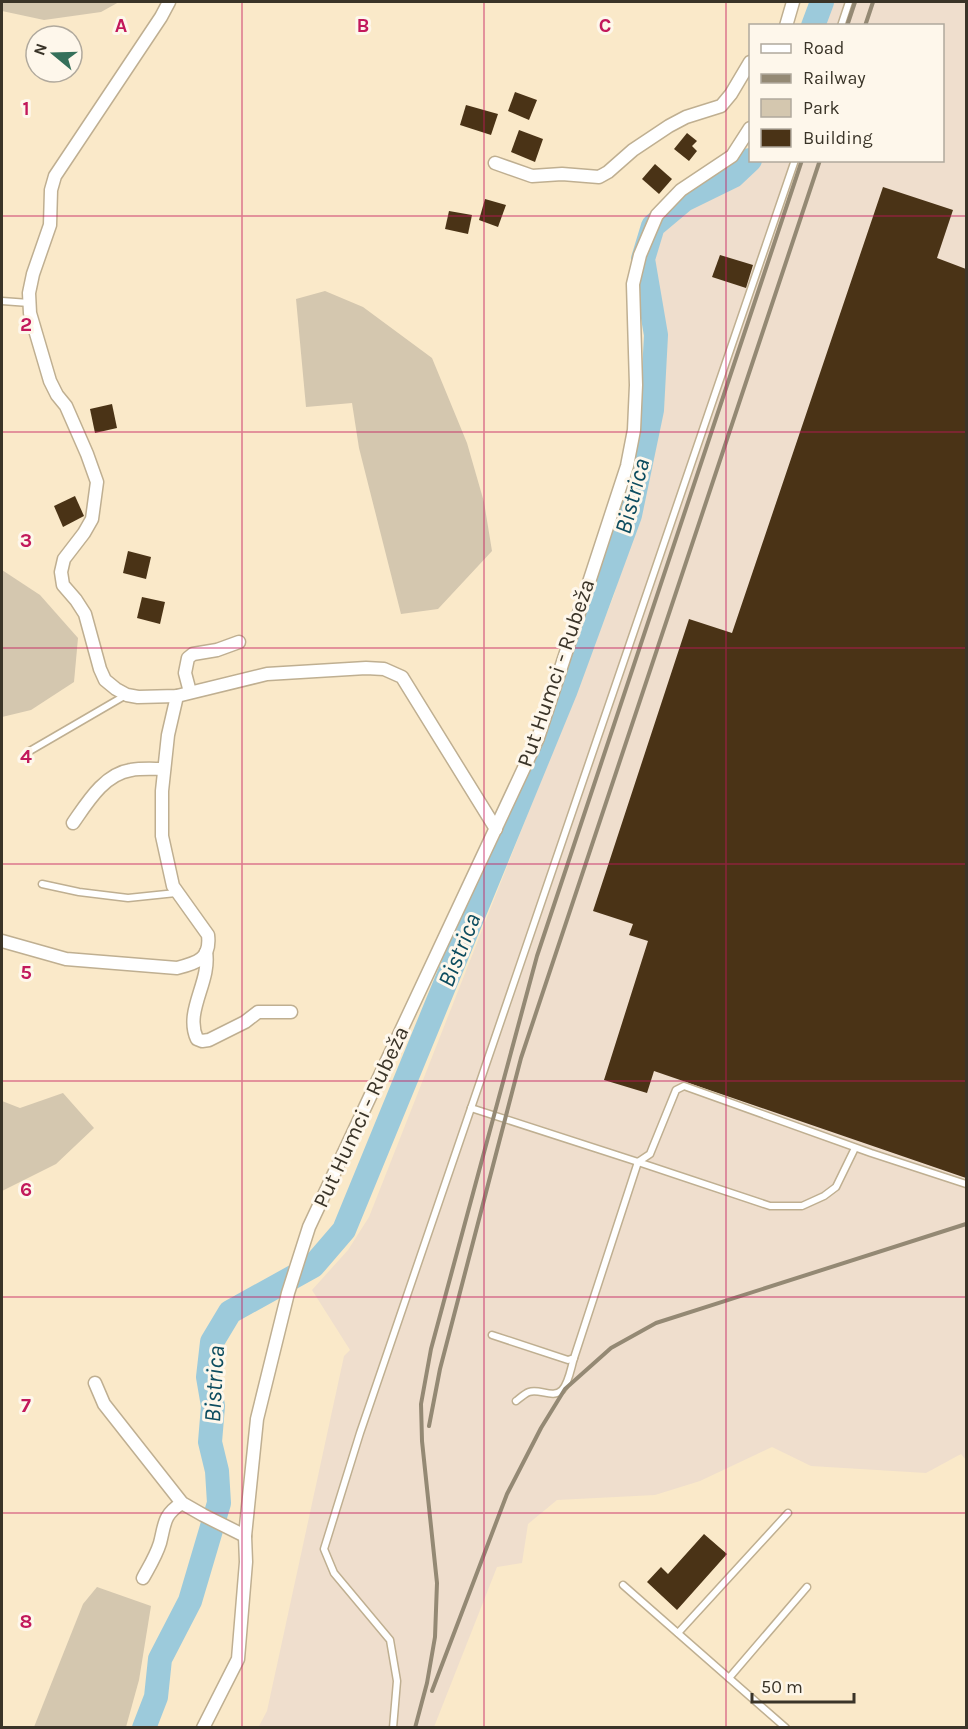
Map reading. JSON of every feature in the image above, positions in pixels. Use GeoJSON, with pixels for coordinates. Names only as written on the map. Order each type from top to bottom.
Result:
{"type":"FeatureCollection","features":[{"type":"Feature","properties":{"kind":"street"},"geometry":{"type":"LineString","coordinates":[[169,2],[55,176],[51,190],[50,225],[29,293],[30,313],[50,381],[66,406],[97,482],[92,519],[64,559],[61,572],[63,585],[85,614],[105,680],[127,695],[177,696],[267,674],[366,668],[393,671],[402,676],[496,829]]}},
{"type":"Feature","properties":{"kind":"street"},"geometry":{"type":"LineString","coordinates":[[783,24],[792,2]]}},
{"type":"Feature","properties":{"kind":"street"},"geometry":{"type":"LineString","coordinates":[[495,163],[520,174],[532,176],[562,174],[599,177],[633,150],[669,126],[686,117],[721,106],[749,64]]}},
{"type":"Feature","properties":{"kind":"street","name":"Put Humci - Rubeža"},"geometry":{"type":"LineString","coordinates":[[245,1536],[257,1419],[288,1293],[309,1227],[538,738],[627,466],[634,430],[636,385],[633,284],[640,255],[657,215],[681,189],[732,156],[749,130]]}},
{"type":"Feature","properties":{"kind":"street"},"geometry":{"type":"LineString","coordinates":[[190,692],[185,673],[188,658],[194,654],[217,650],[239,642]]}},
{"type":"Feature","properties":{"kind":"street"},"geometry":{"type":"LineString","coordinates":[[177,696],[168,735],[164,769],[162,836],[173,886],[208,935],[206,952],[208,963],[192,1019],[193,1031],[197,1039],[209,1040],[258,1012],[291,1012]]}},
{"type":"Feature","properties":{"kind":"street"},"geometry":{"type":"LineString","coordinates":[[73,823],[88,800],[108,780],[129,770],[164,769]]}},
{"type":"Feature","properties":{"kind":"street"},"geometry":{"type":"LineString","coordinates":[[2,941],[66,959],[177,968],[195,964],[206,952]]}},
{"type":"Feature","properties":{"kind":"street"},"geometry":{"type":"LineString","coordinates":[[95,1383],[104,1404],[182,1503],[245,1536],[246,1562],[238,1659],[203,1728]]}},
{"type":"Feature","properties":{"kind":"street"},"geometry":{"type":"LineString","coordinates":[[142,1578],[159,1544],[164,1523],[171,1510],[182,1503]]}},
{"type":"Feature","properties":{"kind":"lane"},"geometry":{"type":"LineString","coordinates":[[842,24],[849,2]]}},
{"type":"Feature","properties":{"kind":"lane"},"geometry":{"type":"LineString","coordinates":[[393,1728],[398,1681],[390,1640],[334,1573],[324,1549],[360,1433],[794,162]]}},
{"type":"Feature","properties":{"kind":"lane"},"geometry":{"type":"LineString","coordinates":[[2,301],[30,303]]}},
{"type":"Feature","properties":{"kind":"lane"},"geometry":{"type":"LineString","coordinates":[[28,752],[127,695]]}},
{"type":"Feature","properties":{"kind":"lane"},"geometry":{"type":"LineString","coordinates":[[42,884],[79,892],[128,897],[177,892]]}},
{"type":"Feature","properties":{"kind":"lane"},"geometry":{"type":"LineString","coordinates":[[516,1401],[534,1391],[555,1394],[566,1385],[638,1162],[650,1154],[676,1090],[684,1086],[855,1148],[966,1184]]}},
{"type":"Feature","properties":{"kind":"lane"},"geometry":{"type":"LineString","coordinates":[[471,1108],[770,1206],[802,1206],[824,1196],[836,1187],[855,1148]]}},
{"type":"Feature","properties":{"kind":"lane"},"geometry":{"type":"LineString","coordinates":[[492,1335],[568,1360],[574,1358]]}},
{"type":"Feature","properties":{"kind":"lane"},"geometry":{"type":"LineString","coordinates":[[678,1633],[788,1513]]}},
{"type":"Feature","properties":{"kind":"lane"},"geometry":{"type":"LineString","coordinates":[[624,1585],[786,1728]]}},
{"type":"Feature","properties":{"kind":"lane"},"geometry":{"type":"LineString","coordinates":[[729,1678],[807,1587]]}},
{"type":"Feature","properties":{"kind":"shaded area"},"geometry":{"type":"Polygon","coordinates":[[[829,2],[966,2],[966,1460],[961,1454],[926,1473],[811,1466],[772,1447],[700,1481],[655,1495],[557,1500],[528,1524],[522,1563],[497,1567],[434,1727],[258,1728],[267,1711],[344,1356],[350,1350],[312,1290],[348,1250],[369,1217],[614,595],[640,503],[660,418],[660,334],[651,271],[654,246],[667,221],[691,203],[732,189],[759,162],[944,162],[944,24],[819,24],[829,2]]]}},
{"type":"Feature","properties":{"kind":"green space"},"geometry":{"type":"Polygon","coordinates":[[[2,2],[119,2],[101,12],[44,20],[2,11],[2,2]]]}},
{"type":"Feature","properties":{"kind":"green space"},"geometry":{"type":"Polygon","coordinates":[[[325,291],[363,307],[432,358],[467,443],[484,502],[492,551],[438,609],[401,614],[359,448],[352,403],[306,407],[296,299],[325,291]]]}},
{"type":"Feature","properties":{"kind":"green space"},"geometry":{"type":"Polygon","coordinates":[[[2,570],[40,595],[78,638],[74,682],[31,710],[2,717],[2,570]]]}},
{"type":"Feature","properties":{"kind":"green space"},"geometry":{"type":"Polygon","coordinates":[[[63,1093],[94,1128],[56,1164],[2,1191],[2,1101],[20,1108],[63,1093]]]}},
{"type":"Feature","properties":{"kind":"green space"},"geometry":{"type":"Polygon","coordinates":[[[97,1587],[151,1606],[139,1680],[126,1727],[34,1727],[83,1604],[97,1587]]]}},
{"type":"Feature","properties":{"kind":"building"},"geometry":{"type":"Polygon","coordinates":[[[515,92],[537,100],[529,120],[508,111],[515,92]]]}},
{"type":"Feature","properties":{"kind":"building"},"geometry":{"type":"Polygon","coordinates":[[[466,105],[498,114],[491,135],[460,125],[466,105]]]}},
{"type":"Feature","properties":{"kind":"building"},"geometry":{"type":"Polygon","coordinates":[[[519,130],[543,139],[535,162],[511,152],[519,130]]]}},
{"type":"Feature","properties":{"kind":"building"},"geometry":{"type":"Polygon","coordinates":[[[687,133],[697,141],[692,146],[697,151],[689,161],[674,149],[687,133]]]}},
{"type":"Feature","properties":{"kind":"building"},"geometry":{"type":"Polygon","coordinates":[[[655,164],[672,179],[659,194],[642,179],[655,164]]]}},
{"type":"Feature","properties":{"kind":"building"},"geometry":{"type":"Polygon","coordinates":[[[883,187],[953,210],[937,258],[966,269],[966,1178],[654,1071],[647,1093],[604,1080],[648,941],[629,935],[633,924],[593,911],[689,619],[732,633],[883,187]]]}},
{"type":"Feature","properties":{"kind":"building"},"geometry":{"type":"Polygon","coordinates":[[[485,199],[506,205],[498,227],[479,220],[485,199]]]}},
{"type":"Feature","properties":{"kind":"building"},"geometry":{"type":"Polygon","coordinates":[[[449,211],[472,215],[468,234],[445,229],[449,211]]]}},
{"type":"Feature","properties":{"kind":"building"},"geometry":{"type":"Polygon","coordinates":[[[720,255],[753,265],[746,288],[712,277],[720,255]]]}},
{"type":"Feature","properties":{"kind":"building"},"geometry":{"type":"Polygon","coordinates":[[[112,404],[117,428],[95,433],[90,409],[112,404]]]}},
{"type":"Feature","properties":{"kind":"building"},"geometry":{"type":"Polygon","coordinates":[[[75,496],[84,516],[63,527],[54,506],[75,496]]]}},
{"type":"Feature","properties":{"kind":"building"},"geometry":{"type":"Polygon","coordinates":[[[128,551],[151,557],[146,579],[123,573],[128,551]]]}},
{"type":"Feature","properties":{"kind":"building"},"geometry":{"type":"Polygon","coordinates":[[[142,597],[165,602],[160,624],[137,618],[142,597]]]}},
{"type":"Feature","properties":{"kind":"building"},"geometry":{"type":"Polygon","coordinates":[[[704,1534],[727,1554],[677,1610],[647,1582],[661,1567],[668,1574],[704,1534]]]}},
{"type":"Feature","properties":{"kind":"waterway","name":"Bistrica"},"geometry":{"type":"LineString","coordinates":[[814,24],[822,2]]}},
{"type":"Feature","properties":{"kind":"waterway","name":"Bistrica"},"geometry":{"type":"LineString","coordinates":[[144,1728],[156,1697],[160,1659],[190,1601],[219,1503],[217,1471],[210,1442],[213,1406],[208,1377],[212,1342],[230,1312],[313,1266],[344,1230],[565,692],[630,515],[652,410],[656,335],[643,259],[653,226],[684,200],[733,176],[749,161]]}},
{"type":"Feature","properties":{"kind":"railway"},"geometry":{"type":"LineString","coordinates":[[848,24],[855,2]]}},
{"type":"Feature","properties":{"kind":"railway"},"geometry":{"type":"LineString","coordinates":[[866,24],[873,2]]}},
{"type":"Feature","properties":{"kind":"railway"},"geometry":{"type":"LineString","coordinates":[[415,1728],[427,1683],[435,1637],[437,1583],[422,1441],[421,1404],[431,1349],[537,956],[801,162]]}},
{"type":"Feature","properties":{"kind":"railway"},"geometry":{"type":"LineString","coordinates":[[429,1426],[440,1369],[521,1058],[819,162]]}},
{"type":"Feature","properties":{"kind":"railway"},"geometry":{"type":"LineString","coordinates":[[432,1691],[507,1494],[541,1428],[565,1389],[611,1348],[656,1323],[966,1224]]}}]}
